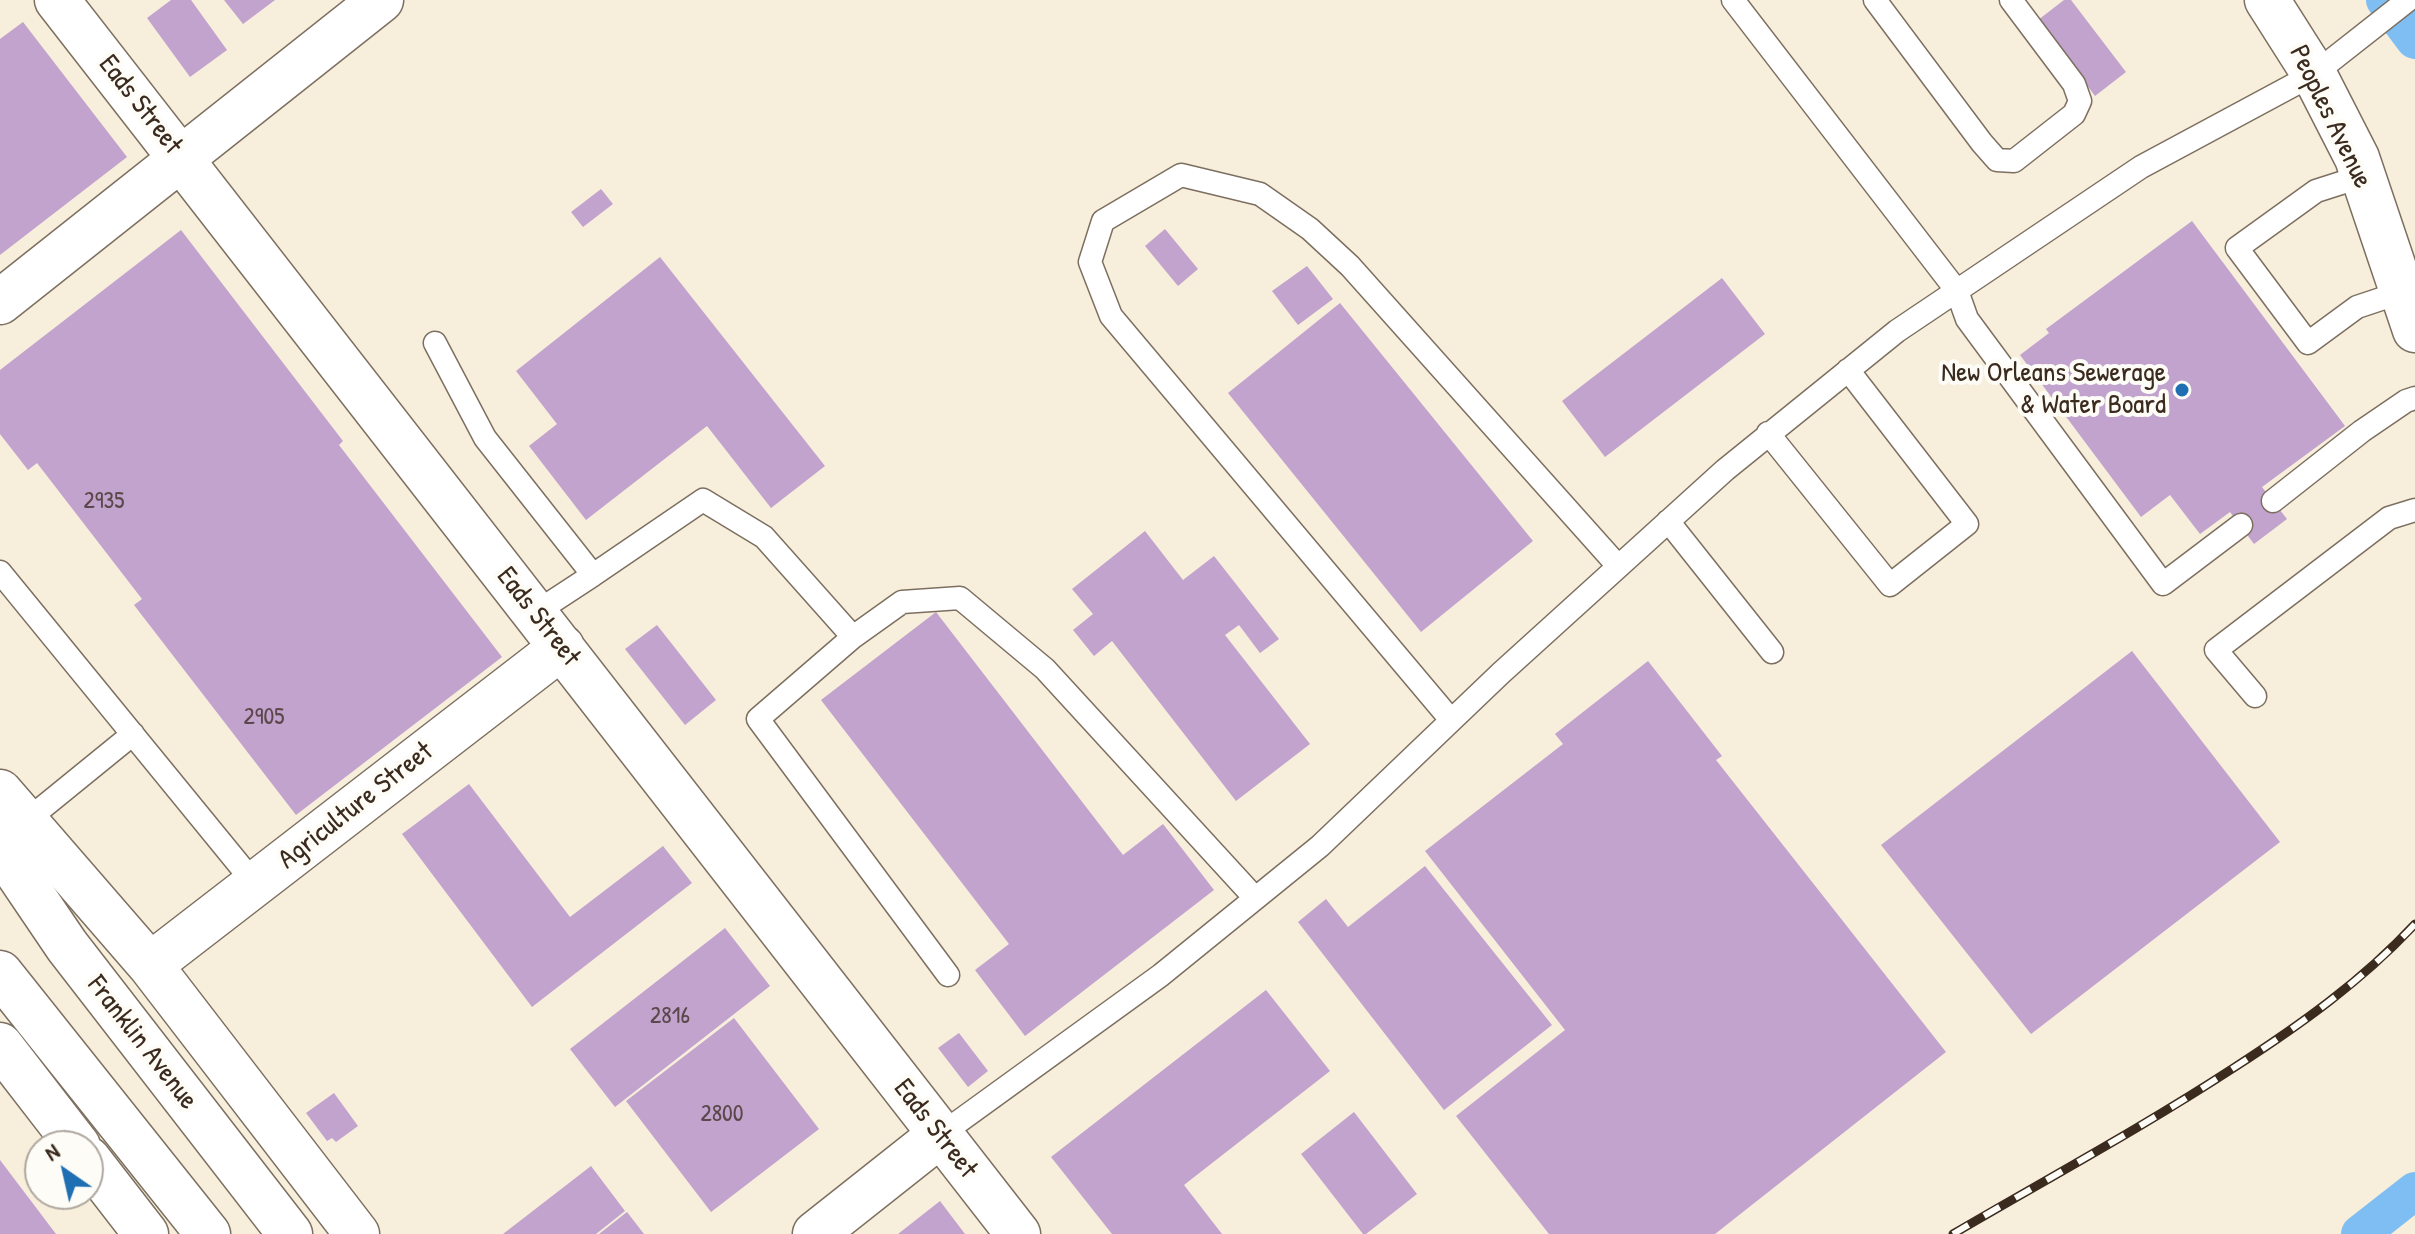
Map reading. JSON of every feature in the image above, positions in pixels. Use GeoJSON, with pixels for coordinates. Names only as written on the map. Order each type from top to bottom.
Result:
{"type":"FeatureCollection","features":[{"type":"Feature","properties":{"kind":"street","name":"Eads Street"},"geometry":{"type":"LineString","coordinates":[[57,0],[1018,1234]]}},
{"type":"Feature","properties":{"kind":"street"},"geometry":{"type":"LineString","coordinates":[[0,302],[381,0]]}},
{"type":"Feature","properties":{"kind":"street","name":"Peoples Avenue"},"geometry":{"type":"LineString","coordinates":[[2267,0],[2314,74],[2357,158],[2408,311]]}},
{"type":"Feature","properties":{"kind":"street","name":"Agriculture Street"},"geometry":{"type":"LineString","coordinates":[[150,965],[562,647]]}},
{"type":"Feature","properties":{"kind":"street"},"geometry":{"type":"LineString","coordinates":[[9,820],[150,965],[357,1234]]}},
{"type":"Feature","properties":{"kind":"street","name":"Franklin Avenue"},"geometry":{"type":"LineString","coordinates":[[9,820],[67,946],[290,1234]]}},
{"type":"Feature","properties":{"kind":"street"},"geometry":{"type":"LineString","coordinates":[[0,973],[208,1234]]}},
{"type":"Feature","properties":{"kind":"street"},"geometry":{"type":"LineString","coordinates":[[6,1065],[64,1130]]}},
{"type":"Feature","properties":{"kind":"street"},"geometry":{"type":"LineString","coordinates":[[815,1234],[940,1135]]}},
{"type":"Feature","properties":{"kind":"street"},"geometry":{"type":"LineString","coordinates":[[104,1180],[146,1234]]}},
{"type":"Feature","properties":{"kind":"lane"},"geometry":{"type":"LineString","coordinates":[[1733,0],[1957,291],[1967,319],[2163,584],[2241,525]]}},
{"type":"Feature","properties":{"kind":"lane"},"geometry":{"type":"LineString","coordinates":[[1875,0],[1982,143],[1997,160],[2014,161],[2074,114],[2080,101],[2074,84],[2011,0]]}},
{"type":"Feature","properties":{"kind":"lane"},"geometry":{"type":"LineString","coordinates":[[940,1135],[1161,975],[1320,846],[1451,720],[1668,521],[1768,433],[1897,331],[2141,167],[2314,74],[2408,0]]}},
{"type":"Feature","properties":{"kind":"lane"},"geometry":{"type":"LineString","coordinates":[[1451,720],[1111,316],[1090,262],[1103,221],[1181,175],[1260,194],[1310,229],[1350,266],[1618,566]]}},
{"type":"Feature","properties":{"kind":"lane"},"geometry":{"type":"LineString","coordinates":[[2363,176],[2316,191],[2237,248],[2308,343],[2357,307],[2408,311]]}},
{"type":"Feature","properties":{"kind":"lane"},"geometry":{"type":"LineString","coordinates":[[435,343],[485,438],[593,575]]}},
{"type":"Feature","properties":{"kind":"lane"},"geometry":{"type":"LineString","coordinates":[[1768,433],[1890,585],[1967,524],[1848,370]]}},
{"type":"Feature","properties":{"kind":"lane"},"geometry":{"type":"LineString","coordinates":[[2273,501],[2362,431],[2415,398]]}},
{"type":"Feature","properties":{"kind":"lane"},"geometry":{"type":"LineString","coordinates":[[535,613],[703,500],[764,537],[853,637]]}},
{"type":"Feature","properties":{"kind":"lane"},"geometry":{"type":"LineString","coordinates":[[2255,696],[2216,650],[2389,518],[2415,510]]}},
{"type":"Feature","properties":{"kind":"lane"},"geometry":{"type":"LineString","coordinates":[[1668,521],[1772,652]]}},
{"type":"Feature","properties":{"kind":"lane"},"geometry":{"type":"LineString","coordinates":[[0,572],[255,884]]}},
{"type":"Feature","properties":{"kind":"lane"},"geometry":{"type":"LineString","coordinates":[[948,975],[758,719],[853,637],[902,602],[960,598],[1045,669],[1255,898]]}},
{"type":"Feature","properties":{"kind":"lane"},"geometry":{"type":"LineString","coordinates":[[9,820],[133,734]]}},
{"type":"Feature","properties":{"kind":"building"},"geometry":{"type":"Polygon","coordinates":[[[171,0],[191,0],[227,50],[190,77],[147,18],[171,0]]]}},
{"type":"Feature","properties":{"kind":"building"},"geometry":{"type":"Polygon","coordinates":[[[224,0],[275,0],[243,24],[224,0]]]}},
{"type":"Feature","properties":{"kind":"building"},"geometry":{"type":"Polygon","coordinates":[[[2064,0],[2071,0],[2126,72],[2095,96],[2038,20],[2064,0]]]}},
{"type":"Feature","properties":{"kind":"building"},"geometry":{"type":"Polygon","coordinates":[[[23,22],[127,157],[0,255],[0,39],[23,22]]]}},
{"type":"Feature","properties":{"kind":"building"},"geometry":{"type":"Polygon","coordinates":[[[601,189],[613,204],[583,227],[571,212],[601,189]]]}},
{"type":"Feature","properties":{"kind":"building","name":"New Orleans Sewerage & Water Board"},"geometry":{"type":"Polygon","coordinates":[[[2192,221],[2345,426],[2262,487],[2287,519],[2254,544],[2230,512],[2200,534],[2170,495],[2141,517],[2020,355],[2049,333],[2046,329],[2192,221]]]}},
{"type":"Feature","properties":{"kind":"building"},"geometry":{"type":"Polygon","coordinates":[[[1165,229],[1198,269],[1178,286],[1145,246],[1165,229]]]}},
{"type":"Feature","properties":{"kind":"building"},"geometry":{"type":"Polygon","coordinates":[[[181,230],[343,441],[339,445],[502,657],[296,815],[134,605],[142,599],[37,463],[28,470],[0,434],[0,370],[181,230]]]}},
{"type":"Feature","properties":{"kind":"building"},"geometry":{"type":"Polygon","coordinates":[[[660,257],[825,466],[771,508],[707,426],[586,520],[529,446],[557,424],[516,371],[660,257]]]}},
{"type":"Feature","properties":{"kind":"building"},"geometry":{"type":"Polygon","coordinates":[[[1307,266],[1333,299],[1298,325],[1272,291],[1307,266]]]}},
{"type":"Feature","properties":{"kind":"building"},"geometry":{"type":"Polygon","coordinates":[[[1722,278],[1765,334],[1605,457],[1562,401],[1722,278]]]}},
{"type":"Feature","properties":{"kind":"building"},"geometry":{"type":"Polygon","coordinates":[[[1340,303],[1533,541],[1421,632],[1228,393],[1340,303]]]}},
{"type":"Feature","properties":{"kind":"building"},"geometry":{"type":"Polygon","coordinates":[[[1145,531],[1183,580],[1214,556],[1279,639],[1260,653],[1239,625],[1225,635],[1310,744],[1236,801],[1112,641],[1094,656],[1073,630],[1093,614],[1072,589],[1145,531]]]}},
{"type":"Feature","properties":{"kind":"building"},"geometry":{"type":"Polygon","coordinates":[[[936,612],[1123,855],[1163,824],[1214,890],[1025,1036],[975,970],[1009,944],[821,700],[936,612]]]}},
{"type":"Feature","properties":{"kind":"building"},"geometry":{"type":"Polygon","coordinates":[[[657,625],[716,700],[685,725],[625,649],[657,625]]]}},
{"type":"Feature","properties":{"kind":"building"},"geometry":{"type":"Polygon","coordinates":[[[2132,651],[2280,842],[2031,1034],[1881,845],[2132,651]]]}},
{"type":"Feature","properties":{"kind":"building"},"geometry":{"type":"Polygon","coordinates":[[[1648,661],[1722,756],[1716,760],[1946,1052],[1715,1234],[1549,1234],[1456,1116],[1565,1030],[1425,851],[1563,744],[1555,734],[1648,661]]]}},
{"type":"Feature","properties":{"kind":"building"},"geometry":{"type":"Polygon","coordinates":[[[469,784],[570,917],[663,846],[692,883],[532,1007],[402,834],[469,784]]]}},
{"type":"Feature","properties":{"kind":"building"},"geometry":{"type":"Polygon","coordinates":[[[1425,866],[1552,1025],[1444,1110],[1298,922],[1326,899],[1348,927],[1425,866]]]}},
{"type":"Feature","properties":{"kind":"building"},"geometry":{"type":"Polygon","coordinates":[[[725,928],[770,986],[615,1107],[570,1049],[725,928]]]}},
{"type":"Feature","properties":{"kind":"building"},"geometry":{"type":"Polygon","coordinates":[[[1266,990],[1330,1071],[1184,1185],[1222,1234],[1112,1234],[1051,1157],[1266,990]]]}},
{"type":"Feature","properties":{"kind":"building"},"geometry":{"type":"Polygon","coordinates":[[[734,1018],[819,1129],[711,1212],[626,1101],[734,1018]]]}},
{"type":"Feature","properties":{"kind":"building"},"geometry":{"type":"Polygon","coordinates":[[[959,1033],[988,1071],[968,1087],[938,1048],[959,1033]]]}},
{"type":"Feature","properties":{"kind":"building"},"geometry":{"type":"Polygon","coordinates":[[[334,1093],[358,1126],[336,1142],[332,1138],[327,1141],[306,1113],[334,1093]]]}},
{"type":"Feature","properties":{"kind":"building"},"geometry":{"type":"Polygon","coordinates":[[[1354,1112],[1417,1194],[1366,1234],[1301,1154],[1354,1112]]]}},
{"type":"Feature","properties":{"kind":"building"},"geometry":{"type":"Polygon","coordinates":[[[0,1160],[24,1192],[24,1210],[38,1210],[56,1234],[0,1234],[0,1160]]]}},
{"type":"Feature","properties":{"kind":"building"},"geometry":{"type":"Polygon","coordinates":[[[591,1166],[625,1211],[596,1234],[503,1234],[591,1166]]]}},
{"type":"Feature","properties":{"kind":"building"},"geometry":{"type":"Polygon","coordinates":[[[940,1201],[965,1234],[898,1234],[940,1201]]]}},
{"type":"Feature","properties":{"kind":"building"},"geometry":{"type":"Polygon","coordinates":[[[627,1212],[644,1234],[599,1234],[627,1212]]]}},
{"type":"Feature","properties":{"kind":"waterway"},"geometry":{"type":"LineString","coordinates":[[2385,0],[2415,40]]}},
{"type":"Feature","properties":{"kind":"waterway"},"geometry":{"type":"LineString","coordinates":[[2360,1234],[2415,1191]]}},
{"type":"Feature","properties":{"kind":"railway"},"geometry":{"type":"LineString","coordinates":[[1953,1234],[2130,1132],[2259,1051],[2352,983],[2415,924]]}},
{"type":"Feature","properties":{"kind":"place","name":"New Orleans Sewerage & Water Board"},"geometry":{"type":"Point","coordinates":[2182,390]}}]}
